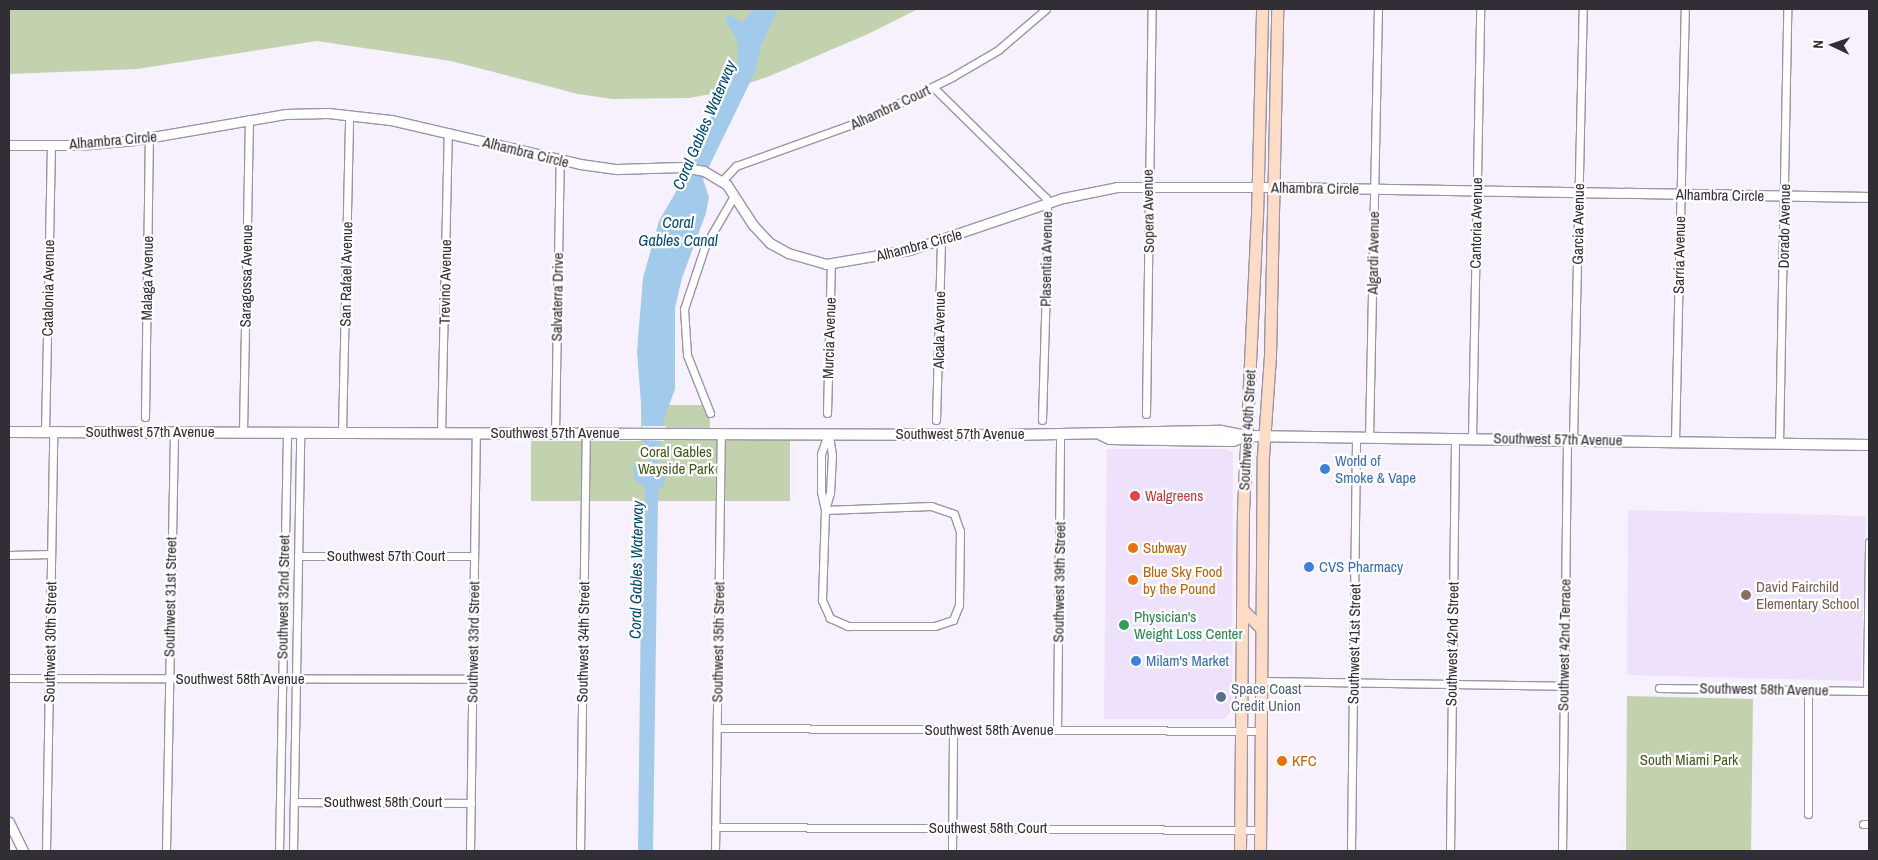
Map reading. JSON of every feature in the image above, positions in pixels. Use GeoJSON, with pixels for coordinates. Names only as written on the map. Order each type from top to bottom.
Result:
{"type":"FeatureCollection","features":[{"type":"Feature","properties":{"kind":"main road","name":"Southwest 40th Street"},"geometry":{"type":"LineString","coordinates":[[1240,851],[1242,609],[1247,436],[1258,187],[1262,9]]}},
{"type":"Feature","properties":{"kind":"main road","name":"Southwest 40th Street"},"geometry":{"type":"LineString","coordinates":[[1260,851],[1264,436],[1270,356],[1277,9]]}},
{"type":"Feature","properties":{"kind":"main road","name":"Southwest 57th Avenue"},"geometry":{"type":"LineString","coordinates":[[9,432],[1060,434],[1100,435],[1110,439],[1236,431],[1247,436],[1869,444]]}},
{"type":"Feature","properties":{"kind":"main road"},"geometry":{"type":"LineString","coordinates":[[1242,609],[1261,628]]}},
{"type":"Feature","properties":{"kind":"main road"},"geometry":{"type":"LineString","coordinates":[[1242,626],[1261,645]]}},
{"type":"Feature","properties":{"kind":"street","name":"Alhambra Court"},"geometry":{"type":"LineString","coordinates":[[722,181],[736,166],[869,118],[990,56],[1046,9]]}},
{"type":"Feature","properties":{"kind":"street","name":"Sopera Avenue"},"geometry":{"type":"LineString","coordinates":[[1146,414],[1152,9]]}},
{"type":"Feature","properties":{"kind":"street","name":"Algardi Avenue"},"geometry":{"type":"LineString","coordinates":[[1369,437],[1378,9]]}},
{"type":"Feature","properties":{"kind":"street","name":"Cantoria Avenue"},"geometry":{"type":"LineString","coordinates":[[1472,438],[1480,9]]}},
{"type":"Feature","properties":{"kind":"street","name":"Garcia Avenue"},"geometry":{"type":"LineString","coordinates":[[1570,439],[1579,192],[1583,9]]}},
{"type":"Feature","properties":{"kind":"street","name":"Sarria Avenue"},"geometry":{"type":"LineString","coordinates":[[1675,441],[1685,9]]}},
{"type":"Feature","properties":{"kind":"street","name":"Dorado Avenue"},"geometry":{"type":"LineString","coordinates":[[1779,443],[1788,9]]}},
{"type":"Feature","properties":{"kind":"street","name":"Plasentia Avenue"},"geometry":{"type":"LineString","coordinates":[[933,86],[1040,189],[1047,204],[1042,420]]}},
{"type":"Feature","properties":{"kind":"street","name":"Alhambra Circle"},"geometry":{"type":"LineString","coordinates":[[9,145],[51,145],[149,138],[285,114],[349,115],[448,132],[560,160],[617,169],[688,168],[709,173],[722,181],[757,229],[777,247],[818,262],[831,263],[890,254],[941,241],[1047,204],[1102,190],[1148,187],[1273,187],[1869,197]]}},
{"type":"Feature","properties":{"kind":"street","name":"San Rafael Avenue"},"geometry":{"type":"LineString","coordinates":[[342,432],[349,115]]}},
{"type":"Feature","properties":{"kind":"street","name":"Saragossa Avenue"},"geometry":{"type":"LineString","coordinates":[[243,432],[249,119]]}},
{"type":"Feature","properties":{"kind":"street","name":"Trevino Avenue"},"geometry":{"type":"LineString","coordinates":[[441,432],[448,132]]}},
{"type":"Feature","properties":{"kind":"street","name":"Malaga Avenue"},"geometry":{"type":"LineString","coordinates":[[145,417],[149,138]]}},
{"type":"Feature","properties":{"kind":"street","name":"Catalonia Avenue"},"geometry":{"type":"LineString","coordinates":[[49,432],[51,145]]}},
{"type":"Feature","properties":{"kind":"street","name":"Salvaterra Drive"},"geometry":{"type":"LineString","coordinates":[[555,433],[560,160]]}},
{"type":"Feature","properties":{"kind":"street"},"geometry":{"type":"LineString","coordinates":[[710,413],[687,355],[683,314],[705,246],[734,196]]}},
{"type":"Feature","properties":{"kind":"street","name":"Alcala Avenue"},"geometry":{"type":"LineString","coordinates":[[936,420],[941,241]]}},
{"type":"Feature","properties":{"kind":"street","name":"Murcia Avenue"},"geometry":{"type":"LineString","coordinates":[[827,414],[831,263]]}},
{"type":"Feature","properties":{"kind":"street","name":"Southwest 30th Street"},"geometry":{"type":"LineString","coordinates":[[46,851],[51,554],[49,432]]}},
{"type":"Feature","properties":{"kind":"street","name":"Southwest 31st Street"},"geometry":{"type":"LineString","coordinates":[[166,851],[174,432]]}},
{"type":"Feature","properties":{"kind":"street","name":"Southwest 32nd Street"},"geometry":{"type":"LineString","coordinates":[[279,851],[286,432]]}},
{"type":"Feature","properties":{"kind":"street","name":"Southwest 32nd Street"},"geometry":{"type":"LineString","coordinates":[[293,851],[300,432]]}},
{"type":"Feature","properties":{"kind":"street","name":"Southwest 35th Street"},"geometry":{"type":"LineString","coordinates":[[715,851],[721,432]]}},
{"type":"Feature","properties":{"kind":"street","name":"Southwest 33rd Street"},"geometry":{"type":"LineString","coordinates":[[470,851],[476,433]]}},
{"type":"Feature","properties":{"kind":"street","name":"Southwest 34th Street"},"geometry":{"type":"LineString","coordinates":[[580,851],[586,434]]}},
{"type":"Feature","properties":{"kind":"street"},"geometry":{"type":"LineString","coordinates":[[826,510],[931,506],[954,514],[959,524],[961,547],[959,605],[953,620],[935,626],[854,626],[843,625],[830,618],[822,600],[826,510],[821,491],[822,454],[828,434]]}},
{"type":"Feature","properties":{"kind":"street","name":"Southwest 39th Street"},"geometry":{"type":"LineString","coordinates":[[1058,730],[1060,434]]}},
{"type":"Feature","properties":{"kind":"street","name":"Southwest 41st Street"},"geometry":{"type":"LineString","coordinates":[[1351,851],[1356,437]]}},
{"type":"Feature","properties":{"kind":"street","name":"Southwest 42nd Street"},"geometry":{"type":"LineString","coordinates":[[1450,851],[1455,438]]}},
{"type":"Feature","properties":{"kind":"street","name":"Southwest 42nd Terrace"},"geometry":{"type":"LineString","coordinates":[[1562,851],[1570,439]]}},
{"type":"Feature","properties":{"kind":"street"},"geometry":{"type":"LineString","coordinates":[[1868,691],[1869,542]]}},
{"type":"Feature","properties":{"kind":"street"},"geometry":{"type":"LineString","coordinates":[[9,555],[51,554]]}},
{"type":"Feature","properties":{"kind":"street","name":"Southwest 57th Court"},"geometry":{"type":"LineString","coordinates":[[298,556],[474,556]]}},
{"type":"Feature","properties":{"kind":"street","name":"Southwest 58th Avenue"},"geometry":{"type":"LineString","coordinates":[[9,678],[472,679]]}},
{"type":"Feature","properties":{"kind":"street"},"geometry":{"type":"LineString","coordinates":[[1261,681],[1564,686]]}},
{"type":"Feature","properties":{"kind":"street","name":"Southwest 58th Avenue"},"geometry":{"type":"LineString","coordinates":[[1659,688],[1868,691]]}},
{"type":"Feature","properties":{"kind":"street"},"geometry":{"type":"LineString","coordinates":[[1808,690],[1808,814]]}},
{"type":"Feature","properties":{"kind":"street","name":"Southwest 58th Avenue"},"geometry":{"type":"LineString","coordinates":[[718,728],[1261,731]]}},
{"type":"Feature","properties":{"kind":"street"},"geometry":{"type":"LineString","coordinates":[[952,851],[953,730]]}},
{"type":"Feature","properties":{"kind":"street","name":"Southwest 58th Court"},"geometry":{"type":"LineString","coordinates":[[294,802],[471,803]]}},
{"type":"Feature","properties":{"kind":"street"},"geometry":{"type":"LineString","coordinates":[[9,822],[23,851]]}},
{"type":"Feature","properties":{"kind":"street","name":"Southwest 58th Court"},"geometry":{"type":"LineString","coordinates":[[715,827],[1260,830]]}},
{"type":"Feature","properties":{"kind":"shaded area"},"geometry":{"type":"Polygon","coordinates":[[[1107,449],[1226,449],[1233,453],[1232,711],[1224,719],[1104,719],[1107,449]]]}},
{"type":"Feature","properties":{"kind":"shaded area","name":"David Fairchild Elementary School"},"geometry":{"type":"Polygon","coordinates":[[[1628,510],[1866,516],[1861,681],[1627,675],[1628,510]]]}},
{"type":"Feature","properties":{"kind":"green space"},"geometry":{"type":"Polygon","coordinates":[[[9,9],[918,9],[868,34],[770,76],[723,92],[689,98],[612,99],[578,94],[451,61],[317,41],[137,69],[9,74],[9,9]]]}},
{"type":"Feature","properties":{"kind":"green space","name":"Coral Gables Wayside Park"},"geometry":{"type":"Polygon","coordinates":[[[641,405],[710,405],[710,440],[790,439],[790,501],[531,501],[531,441],[641,441],[641,405]]]}},
{"type":"Feature","properties":{"kind":"green space","name":"South Miami Park"},"geometry":{"type":"Polygon","coordinates":[[[1627,696],[1753,699],[1751,851],[1626,851],[1627,696]]]}},
{"type":"Feature","properties":{"kind":"water","name":"Coral Gables Canal"},"geometry":{"type":"Polygon","coordinates":[[[752,9],[778,9],[761,46],[755,72],[703,179],[709,197],[706,213],[682,278],[675,308],[675,389],[663,422],[660,453],[657,454],[657,462],[665,463],[668,469],[663,487],[659,488],[658,499],[653,851],[638,851],[642,517],[645,488],[635,480],[633,470],[635,462],[649,462],[649,455],[638,454],[644,443],[637,351],[643,278],[659,221],[700,150],[715,104],[738,60],[737,40],[724,19],[730,15],[743,23],[752,9]]]}},
{"type":"Feature","properties":{"kind":"pier"},"geometry":{"type":"Polygon","coordinates":[[[642,426],[666,426],[664,441],[642,440],[642,426]]]}},
{"type":"Feature","properties":{"kind":"place","name":"World of Smoke & Vape"},"geometry":{"type":"Point","coordinates":[1325,469]}},
{"type":"Feature","properties":{"kind":"place","name":"Walgreens"},"geometry":{"type":"Point","coordinates":[1135,496]}},
{"type":"Feature","properties":{"kind":"place","name":"Subway"},"geometry":{"type":"Point","coordinates":[1133,548]}},
{"type":"Feature","properties":{"kind":"place","name":"CVS Pharmacy"},"geometry":{"type":"Point","coordinates":[1309,567]}},
{"type":"Feature","properties":{"kind":"place","name":"Blue Sky Food by the Pound"},"geometry":{"type":"Point","coordinates":[1133,580]}},
{"type":"Feature","properties":{"kind":"place","name":"David Fairchild Elementary School"},"geometry":{"type":"Point","coordinates":[1746,595]}},
{"type":"Feature","properties":{"kind":"place","name":"Physician's Weight Loss Center"},"geometry":{"type":"Point","coordinates":[1124,625]}},
{"type":"Feature","properties":{"kind":"place","name":"Milam's Market"},"geometry":{"type":"Point","coordinates":[1136,661]}},
{"type":"Feature","properties":{"kind":"place","name":"Space Coast Credit Union"},"geometry":{"type":"Point","coordinates":[1221,697]}},
{"type":"Feature","properties":{"kind":"place","name":"KFC"},"geometry":{"type":"Point","coordinates":[1282,761]}},
{"type":"Feature","properties":{"kind":"water label","name":"Coral Gables Waterway"},"geometry":{"type":"Point","coordinates":[704,125]}},
{"type":"Feature","properties":{"kind":"water label","name":"Coral Gables Waterway"},"geometry":{"type":"Point","coordinates":[636,570]}}]}
